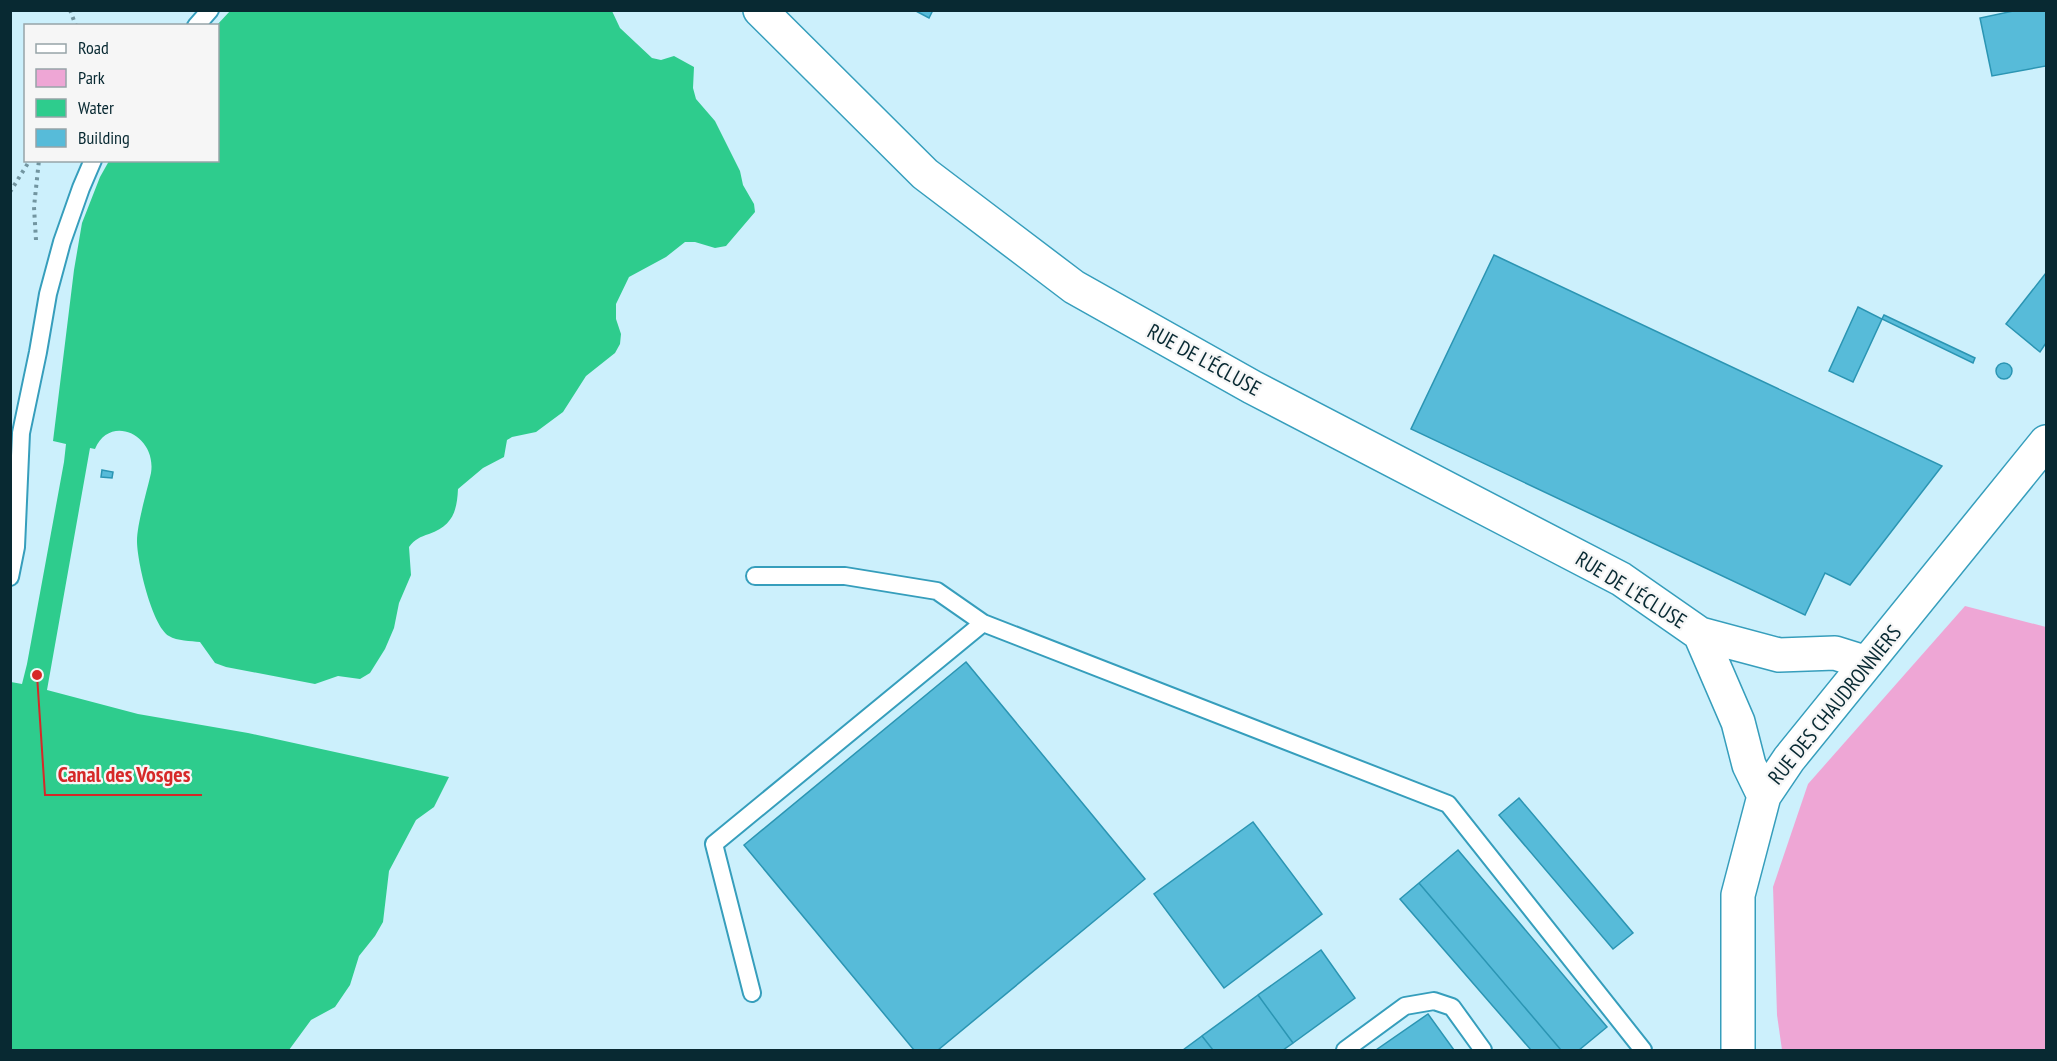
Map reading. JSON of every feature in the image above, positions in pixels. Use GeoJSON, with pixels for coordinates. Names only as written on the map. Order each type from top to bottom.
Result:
{"type":"FeatureCollection","features":[{"type":"Feature","properties":{"kind":"street","name":"RUE DE L'ÉCLUSE"},"geometry":{"type":"LineString","coordinates":[[760,10],[925,174],[1074,287],[1252,387],[1621,579],[1700,634],[1779,655],[1835,653],[1867,663]]}},
{"type":"Feature","properties":{"kind":"street","name":"RUE DES CHAUDRONNIERS"},"geometry":{"type":"LineString","coordinates":[[1738,1050],[1738,895],[1764,796],[1789,759],[2046,442]]}},
{"type":"Feature","properties":{"kind":"street","name":"RUE DE L'ÉCLUSE"},"geometry":{"type":"LineString","coordinates":[[1700,634],[1738,722],[1749,765],[1764,796]]}},
{"type":"Feature","properties":{"kind":"lane"},"geometry":{"type":"LineString","coordinates":[[197,24],[210,10]]}},
{"type":"Feature","properties":{"kind":"lane"},"geometry":{"type":"LineString","coordinates":[[10,577],[16,547],[21,433],[48,294],[62,242],[92,162]]}},
{"type":"Feature","properties":{"kind":"lane"},"geometry":{"type":"LineString","coordinates":[[755,576],[845,576],[937,591],[983,623],[1448,804],[1643,1050]]}},
{"type":"Feature","properties":{"kind":"lane"},"geometry":{"type":"LineString","coordinates":[[752,993],[714,844],[983,623]]}},
{"type":"Feature","properties":{"kind":"lane"},"geometry":{"type":"LineString","coordinates":[[1345,1050],[1406,1006],[1434,1001],[1452,1007],[1484,1050]]}},
{"type":"Feature","properties":{"kind":"path"},"geometry":{"type":"LineString","coordinates":[[10,192],[29,162]]}},
{"type":"Feature","properties":{"kind":"green space"},"geometry":{"type":"Polygon","coordinates":[[[1965,606],[2046,627],[2046,1050],[1782,1050],[1777,1015],[1773,887],[1808,784],[1965,606]]]}},
{"type":"Feature","properties":{"kind":"water"},"geometry":{"type":"Polygon","coordinates":[[[230,11],[612,11],[620,28],[652,58],[661,60],[674,56],[694,67],[693,88],[696,99],[715,121],[740,171],[743,185],[754,204],[755,212],[726,246],[715,248],[695,242],[685,242],[666,257],[629,277],[616,304],[616,319],[621,334],[620,344],[615,353],[586,376],[563,412],[536,432],[507,440],[504,457],[483,468],[458,489],[456,505],[448,522],[437,531],[413,542],[409,547],[411,575],[399,603],[394,628],[385,649],[370,673],[360,679],[338,676],[315,684],[226,667],[215,663],[200,642],[180,640],[169,636],[163,630],[151,607],[138,550],[139,526],[151,473],[151,460],[147,448],[131,433],[121,431],[111,432],[102,438],[95,449],[90,448],[47,690],[138,714],[248,733],[449,777],[434,807],[416,820],[389,871],[383,922],[359,956],[350,985],[335,1007],[311,1020],[289,1050],[11,1050],[11,682],[22,684],[27,664],[64,462],[66,444],[53,441],[82,223],[108,162],[219,162],[218,24],[230,11]]]}},
{"type":"Feature","properties":{"kind":"building"},"geometry":{"type":"Polygon","coordinates":[[[914,10],[933,10],[929,18],[914,10]]]}},
{"type":"Feature","properties":{"kind":"building"},"geometry":{"type":"Polygon","coordinates":[[[2018,10],[2046,10],[2046,66],[1992,76],[1980,18],[2018,10]]]}},
{"type":"Feature","properties":{"kind":"building"},"geometry":{"type":"Polygon","coordinates":[[[1494,255],[1942,466],[1850,585],[1825,573],[1805,615],[1411,429],[1494,255]]]}},
{"type":"Feature","properties":{"kind":"building"},"geometry":{"type":"Polygon","coordinates":[[[2046,273],[2046,343],[2040,352],[2006,324],[2046,273]]]}},
{"type":"Feature","properties":{"kind":"building"},"geometry":{"type":"Polygon","coordinates":[[[1858,307],[1882,319],[1853,382],[1829,371],[1858,307]]]}},
{"type":"Feature","properties":{"kind":"building"},"geometry":{"type":"Polygon","coordinates":[[[1884,315],[1975,358],[1973,363],[1882,319],[1884,315]]]}},
{"type":"Feature","properties":{"kind":"building"},"geometry":{"type":"Polygon","coordinates":[[[2004,363],[2012,371],[2004,379],[1996,371],[2004,363]]]}},
{"type":"Feature","properties":{"kind":"building"},"geometry":{"type":"Polygon","coordinates":[[[102,470],[113,472],[112,478],[101,477],[102,470]]]}},
{"type":"Feature","properties":{"kind":"building"},"geometry":{"type":"Polygon","coordinates":[[[966,662],[1145,879],[938,1050],[914,1050],[744,845],[966,662]]]}},
{"type":"Feature","properties":{"kind":"building"},"geometry":{"type":"Polygon","coordinates":[[[1519,798],[1633,933],[1613,949],[1499,815],[1519,798]]]}},
{"type":"Feature","properties":{"kind":"building"},"geometry":{"type":"Polygon","coordinates":[[[1253,822],[1322,914],[1224,988],[1154,894],[1253,822]]]}},
{"type":"Feature","properties":{"kind":"building"},"geometry":{"type":"Polygon","coordinates":[[[1458,850],[1607,1027],[1579,1050],[1561,1050],[1419,883],[1458,850]]]}},
{"type":"Feature","properties":{"kind":"building"},"geometry":{"type":"Polygon","coordinates":[[[1419,883],[1561,1050],[1531,1050],[1400,899],[1419,883]]]}},
{"type":"Feature","properties":{"kind":"building"},"geometry":{"type":"Polygon","coordinates":[[[1321,950],[1355,998],[1293,1043],[1258,995],[1321,950]]]}},
{"type":"Feature","properties":{"kind":"building"},"geometry":{"type":"Polygon","coordinates":[[[1258,995],[1293,1043],[1283,1050],[1213,1050],[1202,1036],[1258,995]]]}},
{"type":"Feature","properties":{"kind":"building"},"geometry":{"type":"Polygon","coordinates":[[[1428,1014],[1454,1050],[1376,1050],[1428,1014]]]}},
{"type":"Feature","properties":{"kind":"building"},"geometry":{"type":"Polygon","coordinates":[[[1202,1036],[1213,1050],[1183,1050],[1202,1036]]]}},
{"type":"Feature","properties":{"kind":"place","name":"Canal des Vosges"},"geometry":{"type":"Point","coordinates":[37,675]}}]}
